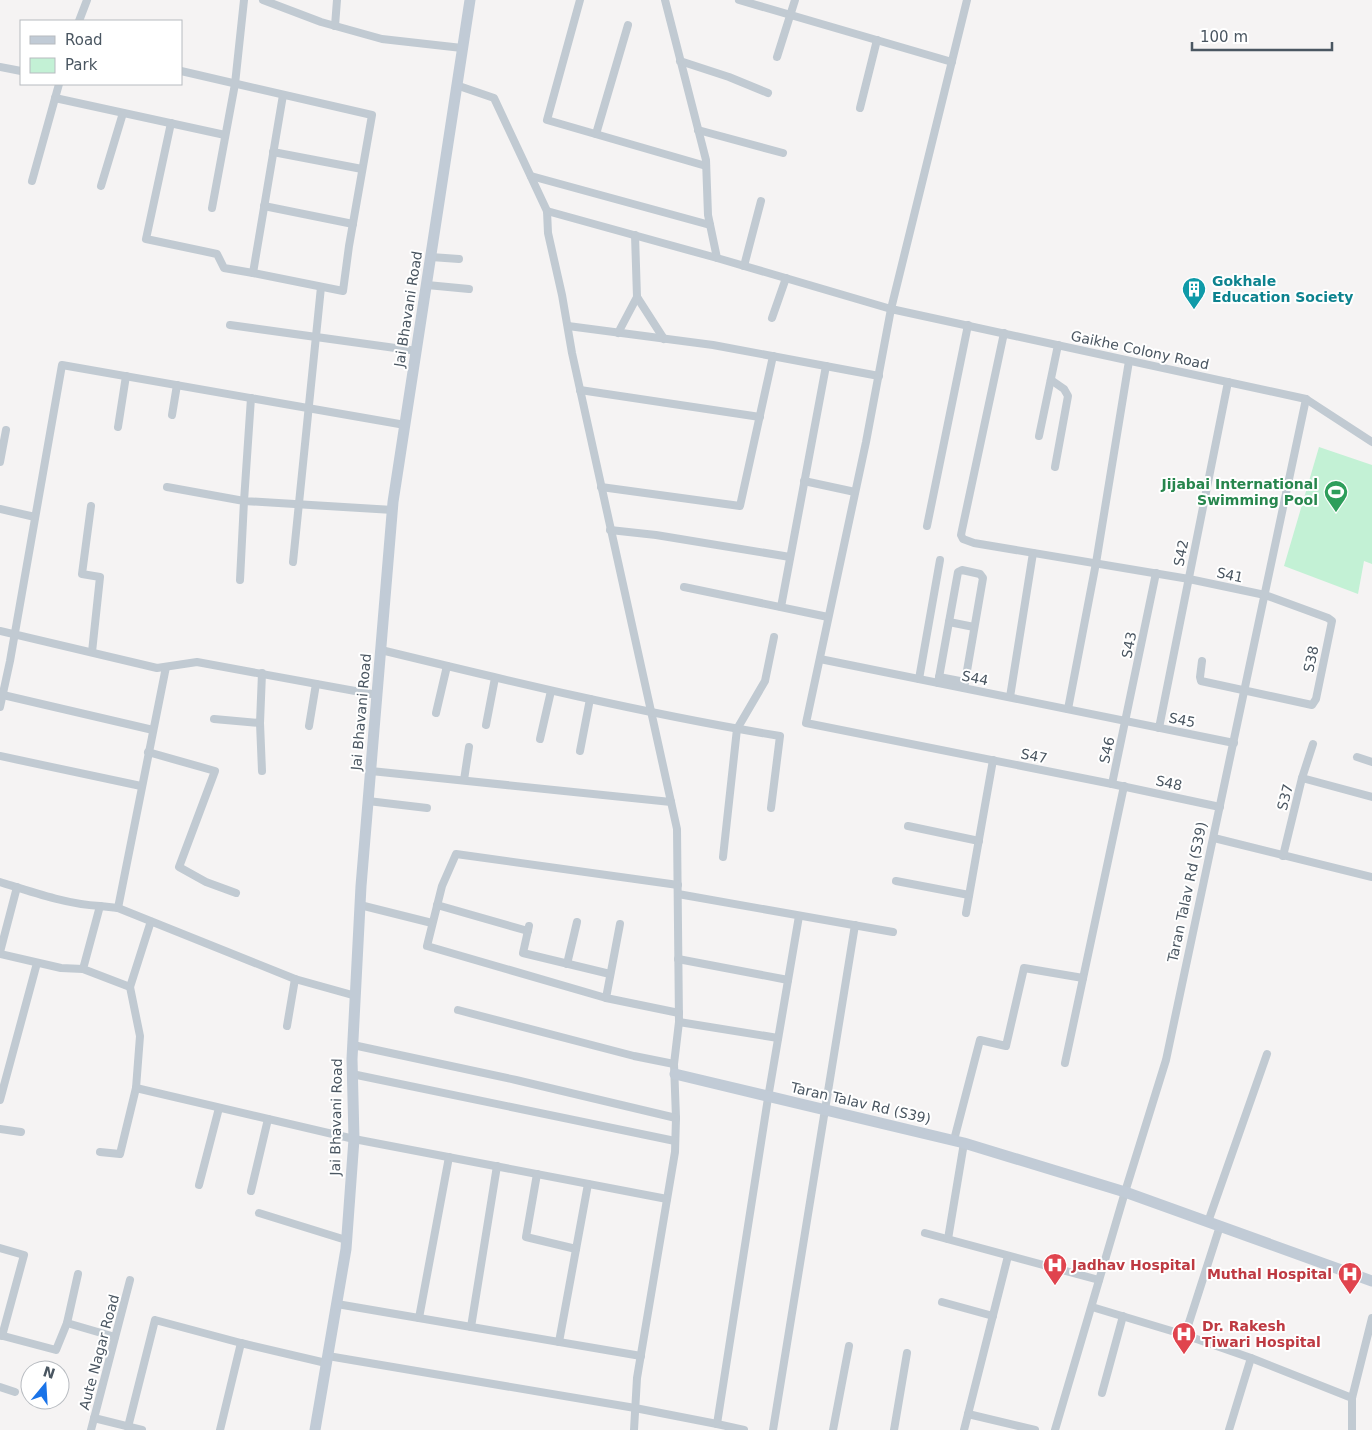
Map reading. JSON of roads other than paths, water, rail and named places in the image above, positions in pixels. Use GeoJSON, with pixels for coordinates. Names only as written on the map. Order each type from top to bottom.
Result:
{"type":"FeatureCollection","features":[{"type":"Feature","properties":{"kind":"street"},"geometry":{"type":"LineString","coordinates":[[79,20],[87,0]]}},
{"type":"Feature","properties":{"kind":"street"},"geometry":{"type":"LineString","coordinates":[[212,208],[235,84],[244,0]]}},
{"type":"Feature","properties":{"kind":"street"},"geometry":{"type":"LineString","coordinates":[[263,0],[335,26],[382,39],[462,48]]}},
{"type":"Feature","properties":{"kind":"street"},"geometry":{"type":"LineString","coordinates":[[335,26],[336,0]]}},
{"type":"Feature","properties":{"kind":"street","name":"Jai Bhavani Road"},"geometry":{"type":"LineString","coordinates":[[315,1430],[346,1240],[354,1139],[352,1074],[360,905],[393,510],[470,0]]}},
{"type":"Feature","properties":{"kind":"street"},"geometry":{"type":"LineString","coordinates":[[580,0],[547,120],[706,166]]}},
{"type":"Feature","properties":{"kind":"street"},"geometry":{"type":"LineString","coordinates":[[665,0],[706,166],[710,225],[717,258]]}},
{"type":"Feature","properties":{"kind":"street"},"geometry":{"type":"LineString","coordinates":[[740,0],[952,62]]}},
{"type":"Feature","properties":{"kind":"street"},"geometry":{"type":"LineString","coordinates":[[777,57],[795,0]]}},
{"type":"Feature","properties":{"kind":"street"},"geometry":{"type":"LineString","coordinates":[[820,659],[856,492],[892,309],[967,0]]}},
{"type":"Feature","properties":{"kind":"street"},"geometry":{"type":"LineString","coordinates":[[596,134],[628,25]]}},
{"type":"Feature","properties":{"kind":"street"},"geometry":{"type":"LineString","coordinates":[[860,108],[878,40]]}},
{"type":"Feature","properties":{"kind":"street"},"geometry":{"type":"LineString","coordinates":[[680,61],[729,77],[768,93]]}},
{"type":"Feature","properties":{"kind":"street"},"geometry":{"type":"LineString","coordinates":[[0,67],[20,70]]}},
{"type":"Feature","properties":{"kind":"street"},"geometry":{"type":"LineString","coordinates":[[171,124],[146,239],[217,254],[224,268],[343,291],[372,115],[182,72]]}},
{"type":"Feature","properties":{"kind":"street"},"geometry":{"type":"LineString","coordinates":[[456,84],[494,98],[547,211],[548,233],[580,390],[677,829],[679,1022],[674,1069],[676,1141],[637,1378],[634,1430]]}},
{"type":"Feature","properties":{"kind":"street"},"geometry":{"type":"LineString","coordinates":[[32,181],[59,85]]}},
{"type":"Feature","properties":{"kind":"street"},"geometry":{"type":"LineString","coordinates":[[253,273],[283,95]]}},
{"type":"Feature","properties":{"kind":"street"},"geometry":{"type":"LineString","coordinates":[[55,98],[225,135]]}},
{"type":"Feature","properties":{"kind":"street"},"geometry":{"type":"LineString","coordinates":[[101,186],[122,113]]}},
{"type":"Feature","properties":{"kind":"street"},"geometry":{"type":"LineString","coordinates":[[698,130],[783,153]]}},
{"type":"Feature","properties":{"kind":"street"},"geometry":{"type":"LineString","coordinates":[[273,152],[362,169]]}},
{"type":"Feature","properties":{"kind":"street"},"geometry":{"type":"LineString","coordinates":[[531,176],[710,225]]}},
{"type":"Feature","properties":{"kind":"street"},"geometry":{"type":"LineString","coordinates":[[744,266],[761,201]]}},
{"type":"Feature","properties":{"kind":"street"},"geometry":{"type":"LineString","coordinates":[[264,206],[353,224]]}},
{"type":"Feature","properties":{"kind":"street","name":"Gaikhe Colony Road"},"geometry":{"type":"LineString","coordinates":[[547,211],[892,309],[1306,399],[1372,442]]}},
{"type":"Feature","properties":{"kind":"street"},"geometry":{"type":"LineString","coordinates":[[618,333],[637,297],[635,236]]}},
{"type":"Feature","properties":{"kind":"street"},"geometry":{"type":"LineString","coordinates":[[431,257],[459,259]]}},
{"type":"Feature","properties":{"kind":"street"},"geometry":{"type":"LineString","coordinates":[[772,318],[786,278]]}},
{"type":"Feature","properties":{"kind":"street"},"geometry":{"type":"LineString","coordinates":[[427,285],[469,289]]}},
{"type":"Feature","properties":{"kind":"street"},"geometry":{"type":"LineString","coordinates":[[293,562],[322,287]]}},
{"type":"Feature","properties":{"kind":"street"},"geometry":{"type":"LineString","coordinates":[[637,297],[664,339]]}},
{"type":"Feature","properties":{"kind":"street"},"geometry":{"type":"LineString","coordinates":[[230,325],[417,351]]}},
{"type":"Feature","properties":{"kind":"street"},"geometry":{"type":"LineString","coordinates":[[926,526],[968,325]]}},
{"type":"Feature","properties":{"kind":"street"},"geometry":{"type":"LineString","coordinates":[[568,326],[712,345],[879,376]]}},
{"type":"Feature","properties":{"kind":"street","name":"S41"},"geometry":{"type":"LineString","coordinates":[[1004,333],[961,535],[963,539],[974,543],[1189,579],[1265,596]]}},
{"type":"Feature","properties":{"kind":"street"},"geometry":{"type":"LineString","coordinates":[[1039,436],[1058,345]]}},
{"type":"Feature","properties":{"kind":"street"},"geometry":{"type":"LineString","coordinates":[[601,487],[740,506],[773,356]]}},
{"type":"Feature","properties":{"kind":"street"},"geometry":{"type":"LineString","coordinates":[[1068,709],[1096,563],[1129,361]]}},
{"type":"Feature","properties":{"kind":"street"},"geometry":{"type":"LineString","coordinates":[[0,706],[62,364],[405,425]]}},
{"type":"Feature","properties":{"kind":"street"},"geometry":{"type":"LineString","coordinates":[[781,607],[826,366]]}},
{"type":"Feature","properties":{"kind":"street"},"geometry":{"type":"LineString","coordinates":[[118,427],[126,376]]}},
{"type":"Feature","properties":{"kind":"street"},"geometry":{"type":"LineString","coordinates":[[1051,380],[1064,389],[1068,396],[1055,467]]}},
{"type":"Feature","properties":{"kind":"street","name":"S42"},"geometry":{"type":"LineString","coordinates":[[1159,728],[1228,382]]}},
{"type":"Feature","properties":{"kind":"street"},"geometry":{"type":"LineString","coordinates":[[172,415],[177,385]]}},
{"type":"Feature","properties":{"kind":"street"},"geometry":{"type":"LineString","coordinates":[[580,390],[760,417]]}},
{"type":"Feature","properties":{"kind":"street"},"geometry":{"type":"LineString","coordinates":[[240,580],[251,398]]}},
{"type":"Feature","properties":{"kind":"street","name":"Taran Talav Rd (S39)"},"geometry":{"type":"LineString","coordinates":[[1125,1192],[1166,1060],[1306,399]]}},
{"type":"Feature","properties":{"kind":"street"},"geometry":{"type":"LineString","coordinates":[[0,462],[6,430]]}},
{"type":"Feature","properties":{"kind":"street"},"geometry":{"type":"LineString","coordinates":[[804,481],[856,492]]}},
{"type":"Feature","properties":{"kind":"street"},"geometry":{"type":"LineString","coordinates":[[167,487],[244,501],[393,510]]}},
{"type":"Feature","properties":{"kind":"street"},"geometry":{"type":"LineString","coordinates":[[91,506],[82,574],[100,578],[92,652]]}},
{"type":"Feature","properties":{"kind":"street"},"geometry":{"type":"LineString","coordinates":[[0,509],[35,517]]}},
{"type":"Feature","properties":{"kind":"street"},"geometry":{"type":"LineString","coordinates":[[610,530],[656,535],[790,557]]}},
{"type":"Feature","properties":{"kind":"street"},"geometry":{"type":"LineString","coordinates":[[1010,698],[1033,553]]}},
{"type":"Feature","properties":{"kind":"street"},"geometry":{"type":"LineString","coordinates":[[919,679],[940,560]]}},
{"type":"Feature","properties":{"kind":"street"},"geometry":{"type":"LineString","coordinates":[[939,680],[958,572],[962,570],[983,576],[965,685]]}},
{"type":"Feature","properties":{"kind":"street","name":"S43"},"geometry":{"type":"LineString","coordinates":[[1126,721],[1156,573]]}},
{"type":"Feature","properties":{"kind":"street"},"geometry":{"type":"LineString","coordinates":[[684,588],[828,618]]}},
{"type":"Feature","properties":{"kind":"street","name":"S38"},"geometry":{"type":"LineString","coordinates":[[1245,690],[1312,705],[1316,699],[1332,623],[1331,619],[1265,596]]}},
{"type":"Feature","properties":{"kind":"street"},"geometry":{"type":"LineString","coordinates":[[949,622],[974,627]]}},
{"type":"Feature","properties":{"kind":"street"},"geometry":{"type":"LineString","coordinates":[[0,631],[157,668],[197,662],[377,695]]}},
{"type":"Feature","properties":{"kind":"street"},"geometry":{"type":"LineString","coordinates":[[723,856],[737,729],[765,681],[774,637]]}},
{"type":"Feature","properties":{"kind":"street"},"geometry":{"type":"LineString","coordinates":[[381,650],[551,691],[780,736],[771,808]]}},
{"type":"Feature","properties":{"kind":"street","name":"S44"},"geometry":{"type":"LineString","coordinates":[[820,659],[919,679],[939,680],[965,685],[1010,698],[1126,721]]}},
{"type":"Feature","properties":{"kind":"street","name":"S47"},"geometry":{"type":"LineString","coordinates":[[820,659],[806,723],[1112,784]]}},
{"type":"Feature","properties":{"kind":"street"},"geometry":{"type":"LineString","coordinates":[[1202,660],[1201,681],[1245,690]]}},
{"type":"Feature","properties":{"kind":"street"},"geometry":{"type":"LineString","coordinates":[[436,713],[447,666]]}},
{"type":"Feature","properties":{"kind":"street"},"geometry":{"type":"LineString","coordinates":[[118,908],[166,667]]}},
{"type":"Feature","properties":{"kind":"street"},"geometry":{"type":"LineString","coordinates":[[262,673],[260,723],[262,771]]}},
{"type":"Feature","properties":{"kind":"street"},"geometry":{"type":"LineString","coordinates":[[486,726],[495,678]]}},
{"type":"Feature","properties":{"kind":"street"},"geometry":{"type":"LineString","coordinates":[[309,726],[316,684]]}},
{"type":"Feature","properties":{"kind":"street"},"geometry":{"type":"LineString","coordinates":[[540,739],[551,691]]}},
{"type":"Feature","properties":{"kind":"street"},"geometry":{"type":"LineString","coordinates":[[3,695],[153,730]]}},
{"type":"Feature","properties":{"kind":"street"},"geometry":{"type":"LineString","coordinates":[[580,751],[590,699]]}},
{"type":"Feature","properties":{"kind":"street"},"geometry":{"type":"LineString","coordinates":[[214,719],[260,723]]}},
{"type":"Feature","properties":{"kind":"street","name":"S45"},"geometry":{"type":"LineString","coordinates":[[1126,721],[1234,743]]}},
{"type":"Feature","properties":{"kind":"street","name":"S46"},"geometry":{"type":"LineString","coordinates":[[1112,784],[1126,721]]}},
{"type":"Feature","properties":{"kind":"street","name":"S37"},"geometry":{"type":"LineString","coordinates":[[1283,856],[1312,744]]}},
{"type":"Feature","properties":{"kind":"street"},"geometry":{"type":"LineString","coordinates":[[464,780],[469,747]]}},
{"type":"Feature","properties":{"kind":"street"},"geometry":{"type":"LineString","coordinates":[[148,752],[215,771],[179,867],[206,882],[236,893]]}},
{"type":"Feature","properties":{"kind":"street"},"geometry":{"type":"LineString","coordinates":[[0,756],[141,786]]}},
{"type":"Feature","properties":{"kind":"street"},"geometry":{"type":"LineString","coordinates":[[1357,757],[1372,762]]}},
{"type":"Feature","properties":{"kind":"street"},"geometry":{"type":"LineString","coordinates":[[966,913],[993,760]]}},
{"type":"Feature","properties":{"kind":"street"},"geometry":{"type":"LineString","coordinates":[[371,771],[671,802]]}},
{"type":"Feature","properties":{"kind":"street"},"geometry":{"type":"LineString","coordinates":[[1302,778],[1372,797]]}},
{"type":"Feature","properties":{"kind":"street","name":"S48"},"geometry":{"type":"LineString","coordinates":[[1112,784],[1220,807]]}},
{"type":"Feature","properties":{"kind":"street"},"geometry":{"type":"LineString","coordinates":[[1065,1063],[1124,786]]}},
{"type":"Feature","properties":{"kind":"street"},"geometry":{"type":"LineString","coordinates":[[368,801],[426,808]]}},
{"type":"Feature","properties":{"kind":"street"},"geometry":{"type":"LineString","coordinates":[[908,826],[979,841]]}},
{"type":"Feature","properties":{"kind":"street"},"geometry":{"type":"LineString","coordinates":[[1214,838],[1372,877]]}},
{"type":"Feature","properties":{"kind":"street"},"geometry":{"type":"LineString","coordinates":[[678,885],[456,854],[442,886],[427,946],[606,998],[679,1013]]}},
{"type":"Feature","properties":{"kind":"street"},"geometry":{"type":"LineString","coordinates":[[896,881],[969,895]]}},
{"type":"Feature","properties":{"kind":"street"},"geometry":{"type":"LineString","coordinates":[[0,882],[81,905],[118,908],[295,980],[356,996]]}},
{"type":"Feature","properties":{"kind":"street"},"geometry":{"type":"LineString","coordinates":[[17,887],[0,953],[61,968],[83,969],[130,987]]}},
{"type":"Feature","properties":{"kind":"street"},"geometry":{"type":"LineString","coordinates":[[678,894],[894,932]]}},
{"type":"Feature","properties":{"kind":"street"},"geometry":{"type":"LineString","coordinates":[[360,905],[432,924]]}},
{"type":"Feature","properties":{"kind":"street"},"geometry":{"type":"LineString","coordinates":[[437,905],[528,928],[523,953],[610,974]]}},
{"type":"Feature","properties":{"kind":"street"},"geometry":{"type":"LineString","coordinates":[[83,969],[100,906]]}},
{"type":"Feature","properties":{"kind":"street"},"geometry":{"type":"LineString","coordinates":[[717,1424],[768,1098],[799,916]]}},
{"type":"Feature","properties":{"kind":"street"},"geometry":{"type":"LineString","coordinates":[[100,1152],[120,1154],[136,1088],[140,1036],[130,987],[151,921]]}},
{"type":"Feature","properties":{"kind":"street"},"geometry":{"type":"LineString","coordinates":[[567,964],[577,922]]}},
{"type":"Feature","properties":{"kind":"street"},"geometry":{"type":"LineString","coordinates":[[606,998],[620,924]]}},
{"type":"Feature","properties":{"kind":"street"},"geometry":{"type":"LineString","coordinates":[[773,1430],[856,925]]}},
{"type":"Feature","properties":{"kind":"street"},"geometry":{"type":"LineString","coordinates":[[678,959],[788,980]]}},
{"type":"Feature","properties":{"kind":"street"},"geometry":{"type":"LineString","coordinates":[[0,1100],[37,962]]}},
{"type":"Feature","properties":{"kind":"street"},"geometry":{"type":"LineString","coordinates":[[948,1240],[959,1142],[980,1040],[1006,1046],[1024,968],[1083,978]]}},
{"type":"Feature","properties":{"kind":"street"},"geometry":{"type":"LineString","coordinates":[[287,1026],[295,980]]}},
{"type":"Feature","properties":{"kind":"street"},"geometry":{"type":"LineString","coordinates":[[458,1010],[634,1056],[674,1069]]}},
{"type":"Feature","properties":{"kind":"street"},"geometry":{"type":"LineString","coordinates":[[679,1022],[778,1038]]}},
{"type":"Feature","properties":{"kind":"street"},"geometry":{"type":"LineString","coordinates":[[353,1045],[516,1080],[676,1118]]}},
{"type":"Feature","properties":{"kind":"street"},"geometry":{"type":"LineString","coordinates":[[1208,1222],[1267,1054]]}},
{"type":"Feature","properties":{"kind":"street","name":"Taran Talav Rd (S39)"},"geometry":{"type":"LineString","coordinates":[[674,1069],[768,1098],[959,1142],[1125,1192],[1372,1281]]}},
{"type":"Feature","properties":{"kind":"street"},"geometry":{"type":"LineString","coordinates":[[352,1074],[676,1141]]}},
{"type":"Feature","properties":{"kind":"street"},"geometry":{"type":"LineString","coordinates":[[136,1088],[354,1139],[667,1199]]}},
{"type":"Feature","properties":{"kind":"street"},"geometry":{"type":"LineString","coordinates":[[199,1185],[219,1108]]}},
{"type":"Feature","properties":{"kind":"street"},"geometry":{"type":"LineString","coordinates":[[251,1191],[268,1119]]}},
{"type":"Feature","properties":{"kind":"street"},"geometry":{"type":"LineString","coordinates":[[0,1129],[21,1132]]}},
{"type":"Feature","properties":{"kind":"street"},"geometry":{"type":"LineString","coordinates":[[419,1318],[449,1157]]}},
{"type":"Feature","properties":{"kind":"street"},"geometry":{"type":"LineString","coordinates":[[471,1327],[497,1166]]}},
{"type":"Feature","properties":{"kind":"street"},"geometry":{"type":"LineString","coordinates":[[537,1174],[526,1237],[576,1248]]}},
{"type":"Feature","properties":{"kind":"street"},"geometry":{"type":"LineString","coordinates":[[559,1342],[588,1184]]}},
{"type":"Feature","properties":{"kind":"street"},"geometry":{"type":"LineString","coordinates":[[1055,1430],[1125,1192]]}},
{"type":"Feature","properties":{"kind":"street"},"geometry":{"type":"LineString","coordinates":[[259,1213],[346,1240]]}},
{"type":"Feature","properties":{"kind":"street"},"geometry":{"type":"LineString","coordinates":[[1185,1335],[1220,1226]]}},
{"type":"Feature","properties":{"kind":"street"},"geometry":{"type":"LineString","coordinates":[[925,1234],[1099,1280]]}},
{"type":"Feature","properties":{"kind":"street"},"geometry":{"type":"LineString","coordinates":[[0,1248],[24,1256],[1,1336],[56,1350],[66,1323],[78,1274]]}},
{"type":"Feature","properties":{"kind":"street"},"geometry":{"type":"LineString","coordinates":[[964,1430],[1008,1256]]}},
{"type":"Feature","properties":{"kind":"street","name":"Aute Nagar Road"},"geometry":{"type":"LineString","coordinates":[[91,1430],[130,1280]]}},
{"type":"Feature","properties":{"kind":"street"},"geometry":{"type":"LineString","coordinates":[[942,1302],[993,1316]]}},
{"type":"Feature","properties":{"kind":"street"},"geometry":{"type":"LineString","coordinates":[[337,1304],[641,1356]]}},
{"type":"Feature","properties":{"kind":"street"},"geometry":{"type":"LineString","coordinates":[[1092,1307],[1185,1335],[1251,1358],[1352,1398]]}},
{"type":"Feature","properties":{"kind":"street"},"geometry":{"type":"LineString","coordinates":[[1102,1393],[1123,1316]]}},
{"type":"Feature","properties":{"kind":"street"},"geometry":{"type":"LineString","coordinates":[[1352,1430],[1352,1398],[1372,1318]]}},
{"type":"Feature","properties":{"kind":"street"},"geometry":{"type":"LineString","coordinates":[[128,1427],[155,1320],[241,1343],[327,1360],[635,1408],[744,1430]]}},
{"type":"Feature","properties":{"kind":"street"},"geometry":{"type":"LineString","coordinates":[[66,1323],[115,1337]]}},
{"type":"Feature","properties":{"kind":"street"},"geometry":{"type":"LineString","coordinates":[[220,1430],[241,1343]]}},
{"type":"Feature","properties":{"kind":"street"},"geometry":{"type":"LineString","coordinates":[[833,1430],[848,1346]]}},
{"type":"Feature","properties":{"kind":"street"},"geometry":{"type":"LineString","coordinates":[[894,1430],[906,1353]]}},
{"type":"Feature","properties":{"kind":"street"},"geometry":{"type":"LineString","coordinates":[[1229,1430],[1251,1358]]}},
{"type":"Feature","properties":{"kind":"street"},"geometry":{"type":"LineString","coordinates":[[0,1387],[15,1392]]}},
{"type":"Feature","properties":{"kind":"street"},"geometry":{"type":"LineString","coordinates":[[968,1414],[1035,1430]]}},
{"type":"Feature","properties":{"kind":"street"},"geometry":{"type":"LineString","coordinates":[[94,1418],[142,1430]]}},
{"type":"Feature","properties":{"kind":"place","name":"Gokhale Education Society"},"geometry":{"type":"Point","coordinates":[1194,310]}},
{"type":"Feature","properties":{"kind":"place","name":"Jijabai International Swimming Pool"},"geometry":{"type":"Point","coordinates":[1336,513]}},
{"type":"Feature","properties":{"kind":"place","name":"Jadhav Hospital"},"geometry":{"type":"Point","coordinates":[1055,1286]}},
{"type":"Feature","properties":{"kind":"place","name":"Muthal Hospital"},"geometry":{"type":"Point","coordinates":[1350,1295]}},
{"type":"Feature","properties":{"kind":"place","name":"Dr. Rakesh Tiwari Hospital"},"geometry":{"type":"Point","coordinates":[1184,1355]}}]}
